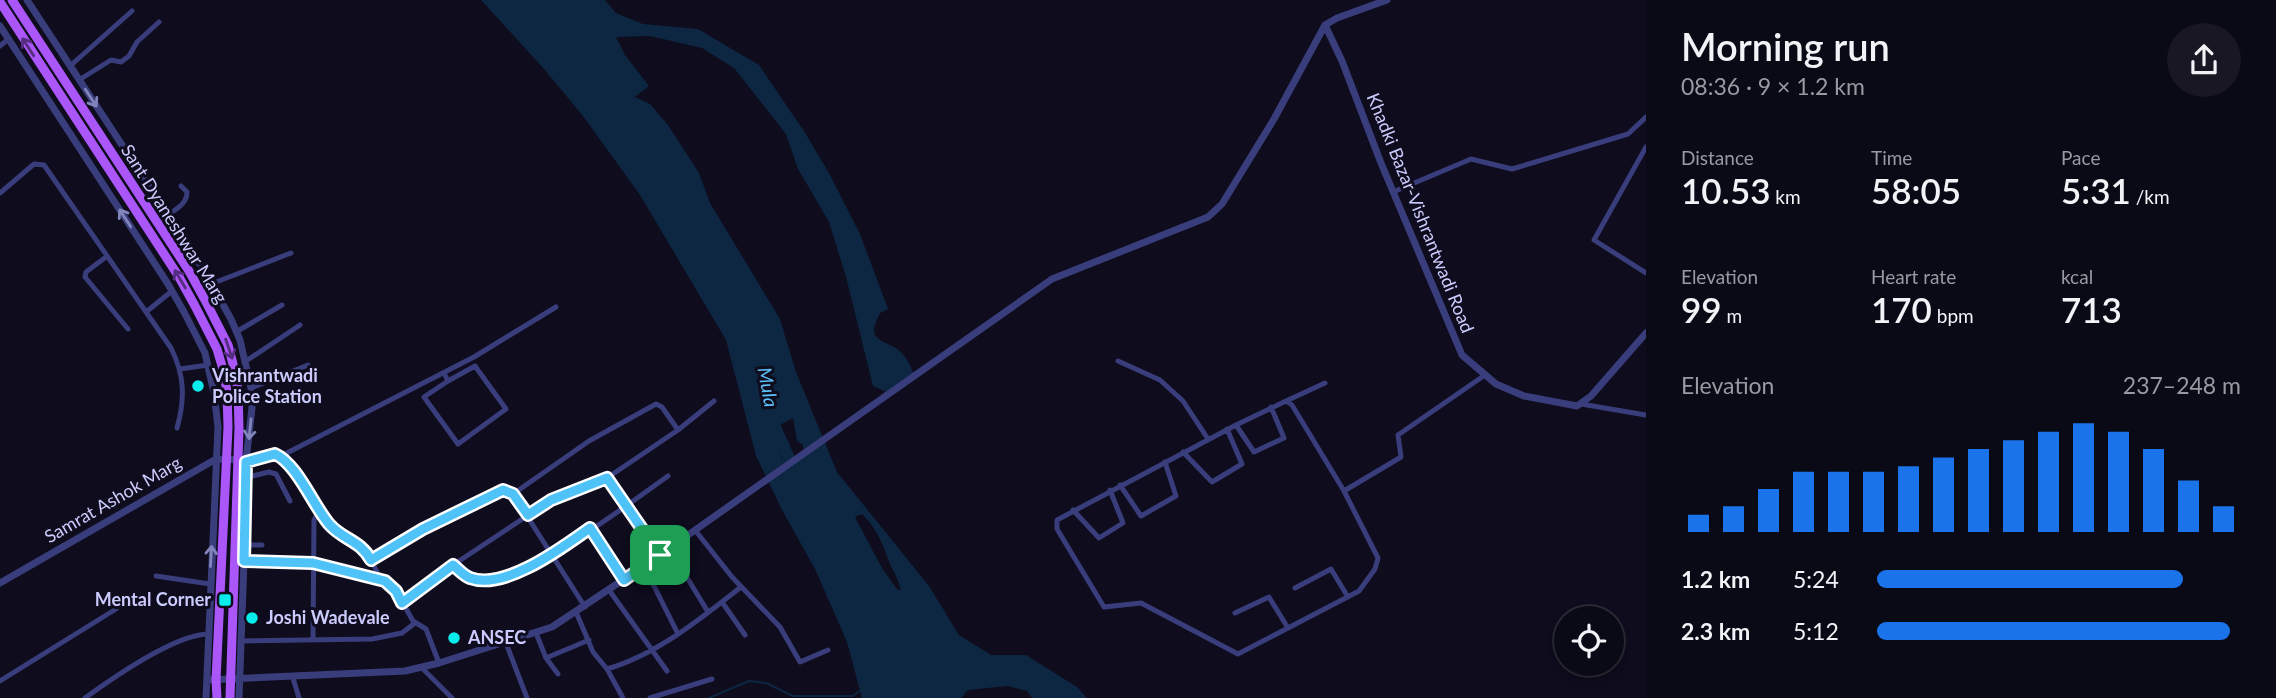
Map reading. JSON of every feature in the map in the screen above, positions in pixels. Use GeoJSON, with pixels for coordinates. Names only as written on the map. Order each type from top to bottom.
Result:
{"type":"FeatureCollection","features":[{"type":"Feature","properties":{"kind":"main road","name":"Sant Dyaneshwar Marg"},"geometry":{"type":"LineString","coordinates":[[12,0],[189,271],[228,345],[238,390],[242,460],[234,680],[230,698]]}},
{"type":"Feature","properties":{"kind":"main road","name":"Sant Dyaneshwar Marg"},"geometry":{"type":"LineString","coordinates":[[0,2],[179,277],[217,349],[226,391],[211,680],[217,698]]}},
{"type":"Feature","properties":{"kind":"street"},"geometry":{"type":"LineString","coordinates":[[27,0],[211,284],[236,332],[246,361],[251,388],[251,408],[242,460],[244,561],[241,641],[234,680],[239,698]]}},
{"type":"Feature","properties":{"kind":"street"},"geometry":{"type":"LineString","coordinates":[[211,680],[385,673],[422,668],[536,633],[585,607],[1052,279],[1202,221],[1214,212],[1222,204],[1274,119],[1325,25],[1387,0]]}},
{"type":"Feature","properties":{"kind":"street"},"geometry":{"type":"LineString","coordinates":[[70,66],[132,10]]}},
{"type":"Feature","properties":{"kind":"street"},"geometry":{"type":"LineString","coordinates":[[79,80],[111,60],[121,62],[129,57],[137,42],[159,22]]}},
{"type":"Feature","properties":{"kind":"street","name":"Khadki Bazar-Vishrantwadi Road"},"geometry":{"type":"LineString","coordinates":[[1325,25],[1462,355],[1496,384],[1524,396],[1573,406],[1581,404]]}},
{"type":"Feature","properties":{"kind":"street"},"geometry":{"type":"LineString","coordinates":[[0,26],[173,291],[205,353],[216,409],[221,459],[207,634],[211,680],[206,698]]}},
{"type":"Feature","properties":{"kind":"street"},"geometry":{"type":"LineString","coordinates":[[0,46],[8,39]]}},
{"type":"Feature","properties":{"kind":"street"},"geometry":{"type":"LineString","coordinates":[[1393,192],[1471,159],[1512,169],[1628,134],[1646,117]]}},
{"type":"Feature","properties":{"kind":"street"},"geometry":{"type":"LineString","coordinates":[[1646,147],[1594,240],[1646,274]]}},
{"type":"Feature","properties":{"kind":"street"},"geometry":{"type":"LineString","coordinates":[[0,193],[34,164],[44,165],[171,348],[180,369],[184,403],[177,428]]}},
{"type":"Feature","properties":{"kind":"street"},"geometry":{"type":"LineString","coordinates":[[168,215],[186,199],[187,192],[181,186]]}},
{"type":"Feature","properties":{"kind":"street"},"geometry":{"type":"LineString","coordinates":[[211,284],[291,253]]}},
{"type":"Feature","properties":{"kind":"street"},"geometry":{"type":"LineString","coordinates":[[106,257],[86,272],[85,277],[128,329]]}},
{"type":"Feature","properties":{"kind":"street"},"geometry":{"type":"LineString","coordinates":[[146,312],[173,291]]}},
{"type":"Feature","properties":{"kind":"street"},"geometry":{"type":"LineString","coordinates":[[236,332],[282,305]]}},
{"type":"Feature","properties":{"kind":"street"},"geometry":{"type":"LineString","coordinates":[[281,457],[444,373],[556,307]]}},
{"type":"Feature","properties":{"kind":"street"},"geometry":{"type":"LineString","coordinates":[[246,361],[300,325]]}},
{"type":"Feature","properties":{"kind":"street"},"geometry":{"type":"LineString","coordinates":[[1581,404],[1646,333]]}},
{"type":"Feature","properties":{"kind":"street"},"geometry":{"type":"LineString","coordinates":[[1118,361],[1160,380],[1183,401],[1208,439]]}},
{"type":"Feature","properties":{"kind":"street"},"geometry":{"type":"LineString","coordinates":[[180,369],[208,365]]}},
{"type":"Feature","properties":{"kind":"street"},"geometry":{"type":"LineString","coordinates":[[251,388],[308,365]]}},
{"type":"Feature","properties":{"kind":"street"},"geometry":{"type":"LineString","coordinates":[[475,366],[506,410],[458,444],[424,397],[449,381],[475,366]]}},
{"type":"Feature","properties":{"kind":"street"},"geometry":{"type":"LineString","coordinates":[[444,373],[449,381]]}},
{"type":"Feature","properties":{"kind":"street"},"geometry":{"type":"LineString","coordinates":[[1344,491],[1401,457],[1398,435],[1485,375]]}},
{"type":"Feature","properties":{"kind":"street"},"geometry":{"type":"LineString","coordinates":[[1286,401],[1292,405],[1344,491],[1378,558],[1376,569],[1359,591],[1238,654],[1141,603],[1104,607],[1058,529],[1058,520],[1227,429],[1271,407],[1325,383]]}},
{"type":"Feature","properties":{"kind":"street"},"geometry":{"type":"LineString","coordinates":[[402,603],[453,565],[551,500],[607,478],[678,430],[714,401]]}},
{"type":"Feature","properties":{"kind":"street"},"geometry":{"type":"LineString","coordinates":[[513,494],[589,441],[656,404],[662,407],[678,430]]}},
{"type":"Feature","properties":{"kind":"street"},"geometry":{"type":"LineString","coordinates":[[1581,404],[1646,415]]}},
{"type":"Feature","properties":{"kind":"street"},"geometry":{"type":"LineString","coordinates":[[1236,425],[1254,452],[1284,438],[1271,407]]}},
{"type":"Feature","properties":{"kind":"street"},"geometry":{"type":"LineString","coordinates":[[1183,452],[1212,482],[1242,464],[1227,429]]}},
{"type":"Feature","properties":{"kind":"street"},"geometry":{"type":"LineString","coordinates":[[242,460],[275,454],[288,463],[333,528],[363,547],[379,576],[396,591],[415,624],[422,626],[429,633],[439,663]]}},
{"type":"Feature","properties":{"kind":"street","name":"Samrat Ashok Marg"},"geometry":{"type":"LineString","coordinates":[[0,583],[221,459],[242,460]]}},
{"type":"Feature","properties":{"kind":"street"},"geometry":{"type":"LineString","coordinates":[[1120,485],[1141,516],[1176,496],[1165,462]]}},
{"type":"Feature","properties":{"kind":"street"},"geometry":{"type":"LineString","coordinates":[[244,478],[269,472],[276,474],[290,501]]}},
{"type":"Feature","properties":{"kind":"street"},"geometry":{"type":"LineString","coordinates":[[453,565],[472,579],[496,579],[513,574],[552,553],[668,476]]}},
{"type":"Feature","properties":{"kind":"street"},"geometry":{"type":"LineString","coordinates":[[607,478],[660,555]]}},
{"type":"Feature","properties":{"kind":"street"},"geometry":{"type":"LineString","coordinates":[[371,560],[423,529],[503,490],[513,494],[528,515],[585,607]]}},
{"type":"Feature","properties":{"kind":"street"},"geometry":{"type":"LineString","coordinates":[[1073,510],[1098,538],[1122,523],[1110,491]]}},
{"type":"Feature","properties":{"kind":"street"},"geometry":{"type":"LineString","coordinates":[[313,640],[314,520],[319,511]]}},
{"type":"Feature","properties":{"kind":"street"},"geometry":{"type":"LineString","coordinates":[[590,528],[624,580]]}},
{"type":"Feature","properties":{"kind":"street"},"geometry":{"type":"LineString","coordinates":[[695,530],[741,587],[780,627],[800,662],[828,650]]}},
{"type":"Feature","properties":{"kind":"street"},"geometry":{"type":"LineString","coordinates":[[244,545],[262,545]]}},
{"type":"Feature","properties":{"kind":"street"},"geometry":{"type":"LineString","coordinates":[[669,548],[708,612]]}},
{"type":"Feature","properties":{"kind":"street"},"geometry":{"type":"LineString","coordinates":[[244,561],[313,563],[385,581]]}},
{"type":"Feature","properties":{"kind":"street"},"geometry":{"type":"LineString","coordinates":[[644,566],[678,634]]}},
{"type":"Feature","properties":{"kind":"street"},"geometry":{"type":"LineString","coordinates":[[1295,588],[1331,569],[1348,597]]}},
{"type":"Feature","properties":{"kind":"street"},"geometry":{"type":"LineString","coordinates":[[156,576],[210,584]]}},
{"type":"Feature","properties":{"kind":"street"},"geometry":{"type":"LineString","coordinates":[[607,669],[621,666],[678,634],[741,587]]}},
{"type":"Feature","properties":{"kind":"street"},"geometry":{"type":"LineString","coordinates":[[609,590],[667,671]]}},
{"type":"Feature","properties":{"kind":"street"},"geometry":{"type":"LineString","coordinates":[[1235,613],[1269,597],[1288,628]]}},
{"type":"Feature","properties":{"kind":"street"},"geometry":{"type":"LineString","coordinates":[[722,602],[745,635]]}},
{"type":"Feature","properties":{"kind":"street"},"geometry":{"type":"LineString","coordinates":[[0,681],[116,609]]}},
{"type":"Feature","properties":{"kind":"street"},"geometry":{"type":"LineString","coordinates":[[576,612],[593,652],[607,669],[623,698]]}},
{"type":"Feature","properties":{"kind":"street"},"geometry":{"type":"LineString","coordinates":[[241,641],[372,639],[402,633],[415,624]]}},
{"type":"Feature","properties":{"kind":"street"},"geometry":{"type":"LineString","coordinates":[[536,633],[546,658],[558,674]]}},
{"type":"Feature","properties":{"kind":"street"},"geometry":{"type":"LineString","coordinates":[[85,698],[142,661],[182,640],[207,634]]}},
{"type":"Feature","properties":{"kind":"street"},"geometry":{"type":"LineString","coordinates":[[546,658],[589,640]]}},
{"type":"Feature","properties":{"kind":"street"},"geometry":{"type":"LineString","coordinates":[[506,643],[527,698]]}},
{"type":"Feature","properties":{"kind":"street"},"geometry":{"type":"LineString","coordinates":[[422,668],[452,698]]}},
{"type":"Feature","properties":{"kind":"street"},"geometry":{"type":"LineString","coordinates":[[293,678],[299,698]]}},
{"type":"Feature","properties":{"kind":"street"},"geometry":{"type":"LineString","coordinates":[[650,698],[712,679]]}},
{"type":"Feature","properties":{"kind":"water"},"geometry":{"type":"Polygon","coordinates":[[[481,0],[605,0],[616,13],[643,24],[698,29],[759,65],[804,131],[860,234],[888,309],[880,313],[874,327],[875,336],[901,352],[914,375],[889,393],[873,386],[846,277],[829,222],[798,169],[786,134],[734,68],[702,48],[650,36],[616,37],[625,55],[649,86],[635,97],[650,104],[668,125],[699,173],[710,203],[780,319],[796,372],[837,472],[929,586],[959,635],[991,655],[1026,655],[1077,687],[1087,698],[1032,698],[1027,691],[1007,686],[968,690],[961,698],[862,698],[847,642],[815,569],[756,456],[726,340],[640,195],[583,116],[481,0]],[[793,418],[778,426],[775,439],[782,459],[793,465],[804,455],[803,445],[797,441],[793,418]],[[862,514],[855,517],[882,568],[901,591],[879,537],[862,514]]]}},
{"type":"Feature","properties":{"kind":"waterway","name":"Mula"},"geometry":{"type":"LineString","coordinates":[[773,416],[775,427],[796,474]]}},
{"type":"Feature","properties":{"kind":"waterway"},"geometry":{"type":"LineString","coordinates":[[709,698],[749,681],[766,683],[793,696],[853,696],[861,690]]}},
{"type":"Feature","properties":{"kind":"place","name":"Vishrantwadi Police Station"},"geometry":{"type":"Point","coordinates":[198,386]}},
{"type":"Feature","properties":{"kind":"place","name":"Mental Corner"},"geometry":{"type":"Point","coordinates":[225,600]}},
{"type":"Feature","properties":{"kind":"place","name":"Joshi Wadevale"},"geometry":{"type":"Point","coordinates":[252,618]}},
{"type":"Feature","properties":{"kind":"place","name":"ANSEC"},"geometry":{"type":"Point","coordinates":[454,638]}},
{"type":"Feature","properties":{"kind":"route"},"geometry":{"type":"LineString","coordinates":[[275,454],[281,457],[288,463],[329,524],[363,547],[371,560],[423,529],[503,490],[513,494],[528,515],[551,500],[607,478],[660,555],[624,580],[590,528],[552,553],[513,574],[496,579],[472,579],[453,565],[402,603],[396,591],[385,581],[313,563],[244,561],[246,462],[275,454]]}}]}
